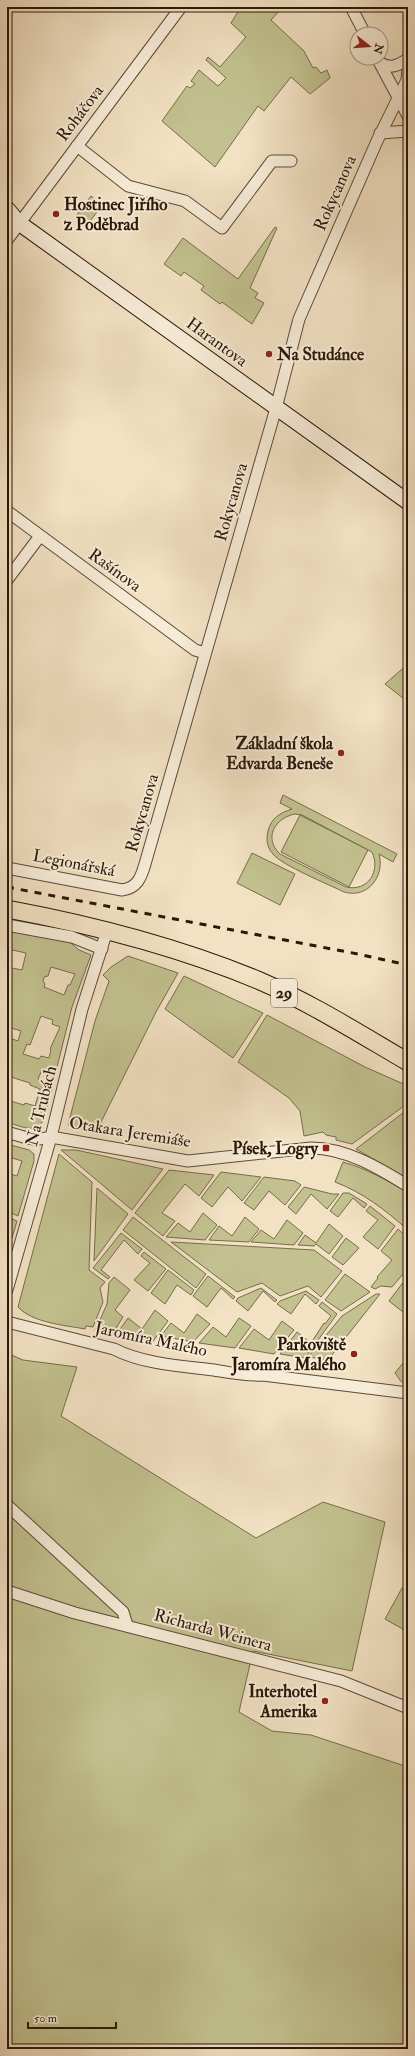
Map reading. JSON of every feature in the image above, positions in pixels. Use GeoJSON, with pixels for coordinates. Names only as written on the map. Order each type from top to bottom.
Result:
{"type":"FeatureCollection","features":[{"type":"Feature","properties":{"kind":"main road","name":"29"},"geometry":{"type":"LineString","coordinates":[[7,909],[51,916],[107,931],[201,959],[260,981],[357,1032],[408,1062]]}},
{"type":"Feature","properties":{"kind":"main road","name":"29"},"geometry":{"type":"LineString","coordinates":[[357,1032],[408,1053]]}},
{"type":"Feature","properties":{"kind":"street","name":"Roháčova"},"geometry":{"type":"LineString","coordinates":[[7,240],[181,7]]}},
{"type":"Feature","properties":{"kind":"street"},"geometry":{"type":"LineString","coordinates":[[351,7],[361,26]]}},
{"type":"Feature","properties":{"kind":"street"},"geometry":{"type":"LineString","coordinates":[[386,66],[396,67],[408,59]]}},
{"type":"Feature","properties":{"kind":"street"},"geometry":{"type":"LineString","coordinates":[[382,66],[399,96],[408,116]]}},
{"type":"Feature","properties":{"kind":"street","name":"Rokycanova"},"geometry":{"type":"LineString","coordinates":[[134,886],[142,874],[276,408],[299,319],[380,133],[407,80],[408,68]]}},
{"type":"Feature","properties":{"kind":"street"},"geometry":{"type":"LineString","coordinates":[[380,133],[408,131]]}},
{"type":"Feature","properties":{"kind":"street"},"geometry":{"type":"LineString","coordinates":[[77,146],[128,186],[185,201],[222,228],[272,161],[291,161]]}},
{"type":"Feature","properties":{"kind":"street","name":"Harantova"},"geometry":{"type":"LineString","coordinates":[[7,209],[19,223],[408,502]]}},
{"type":"Feature","properties":{"kind":"street","name":"Rašínova"},"geometry":{"type":"LineString","coordinates":[[7,511],[195,650],[206,653]]}},
{"type":"Feature","properties":{"kind":"street"},"geometry":{"type":"LineString","coordinates":[[7,580],[40,536]]}},
{"type":"Feature","properties":{"kind":"street","name":"Legionářská"},"geometry":{"type":"LineString","coordinates":[[7,868],[122,890],[134,886]]}},
{"type":"Feature","properties":{"kind":"street"},"geometry":{"type":"LineString","coordinates":[[7,925],[72,937],[102,949]]}},
{"type":"Feature","properties":{"kind":"street","name":"Na Trubách"},"geometry":{"type":"LineString","coordinates":[[7,1290],[51,1137],[82,1009],[107,931]]}},
{"type":"Feature","properties":{"kind":"street","name":"Otakara Jeremiáše"},"geometry":{"type":"LineString","coordinates":[[7,1132],[32,1140],[51,1137],[188,1161],[311,1148],[326,1148],[344,1153],[408,1186]]}},
{"type":"Feature","properties":{"kind":"street","name":"Jaromíra Malého"},"geometry":{"type":"LineString","coordinates":[[7,1322],[114,1349],[124,1354],[177,1366],[244,1376],[263,1375],[408,1393]]}},
{"type":"Feature","properties":{"kind":"street"},"geometry":{"type":"LineString","coordinates":[[7,1505],[123,1612],[126,1625]]}},
{"type":"Feature","properties":{"kind":"street","name":"Richarda Weinera"},"geometry":{"type":"LineString","coordinates":[[7,1591],[75,1613],[126,1625],[205,1648],[342,1681],[408,1708]]}},
{"type":"Feature","properties":{"kind":"shaded area"},"geometry":{"type":"Polygon","coordinates":[[[241,7],[283,7],[271,20],[304,51],[313,68],[316,67],[321,73],[327,70],[330,78],[310,94],[291,77],[264,111],[258,106],[215,167],[162,121],[187,86],[190,88],[195,84],[191,81],[199,70],[218,86],[226,78],[206,60],[208,57],[220,67],[246,37],[231,23],[241,7]]]}},
{"type":"Feature","properties":{"kind":"shaded area"},"geometry":{"type":"Polygon","coordinates":[[[91,196],[102,205],[88,224],[76,216],[91,196]]]}},
{"type":"Feature","properties":{"kind":"shaded area"},"geometry":{"type":"Polygon","coordinates":[[[275,227],[277,228],[250,288],[258,293],[255,298],[264,303],[252,324],[222,302],[220,304],[201,290],[204,286],[184,272],[181,276],[164,264],[183,238],[238,279],[275,227]]]}},
{"type":"Feature","properties":{"kind":"shaded area"},"geometry":{"type":"Polygon","coordinates":[[[408,664],[408,702],[385,684],[408,664]]]}},
{"type":"Feature","properties":{"kind":"shaded area"},"geometry":{"type":"Polygon","coordinates":[[[283,795],[397,854],[393,862],[379,854],[380,862],[377,878],[367,889],[353,893],[344,892],[295,869],[278,859],[271,852],[267,840],[269,826],[274,819],[284,812],[292,809],[280,803],[283,795]],[[295,814],[288,816],[277,824],[272,835],[272,842],[280,854],[346,887],[354,888],[361,886],[371,878],[374,873],[375,866],[372,852],[302,815],[295,814]]]}},
{"type":"Feature","properties":{"kind":"shaded area"},"geometry":{"type":"Polygon","coordinates":[[[300,815],[368,850],[349,887],[281,852],[300,815]]]}},
{"type":"Feature","properties":{"kind":"shaded area"},"geometry":{"type":"Polygon","coordinates":[[[252,853],[295,874],[280,905],[237,883],[252,853]]]}},
{"type":"Feature","properties":{"kind":"shaded area"},"geometry":{"type":"Polygon","coordinates":[[[7,929],[67,940],[79,950],[91,955],[72,1007],[55,1075],[42,1070],[38,1079],[53,1085],[44,1119],[37,1127],[32,1128],[22,1127],[7,1122],[7,1100],[24,1105],[25,1103],[35,1106],[40,1089],[30,1085],[30,1083],[11,1077],[7,1084],[7,1037],[18,1041],[21,1031],[8,1027],[7,1030],[7,967],[22,970],[26,953],[8,949],[7,951],[7,929]],[[51,967],[48,976],[44,977],[44,987],[64,995],[75,974],[51,967]],[[41,1016],[30,1045],[27,1044],[23,1054],[39,1059],[41,1056],[49,1058],[50,1049],[60,1027],[52,1024],[53,1020],[41,1016]]]}},
{"type":"Feature","properties":{"kind":"shaded area"},"geometry":{"type":"Polygon","coordinates":[[[128,956],[178,973],[156,1012],[97,1130],[90,1131],[68,1125],[95,1021],[109,981],[103,975],[111,967],[128,956]]]}},
{"type":"Feature","properties":{"kind":"shaded area"},"geometry":{"type":"Polygon","coordinates":[[[184,976],[263,1013],[233,1058],[165,1009],[184,976]]]}},
{"type":"Feature","properties":{"kind":"shaded area"},"geometry":{"type":"Polygon","coordinates":[[[267,1015],[365,1067],[408,1086],[408,1103],[352,1144],[336,1140],[336,1137],[326,1135],[323,1132],[304,1136],[300,1111],[289,1098],[238,1062],[267,1015]]]}},
{"type":"Feature","properties":{"kind":"shaded area"},"geometry":{"type":"Polygon","coordinates":[[[408,1109],[408,1179],[356,1149],[408,1109]]]}},
{"type":"Feature","properties":{"kind":"shaded area"},"geometry":{"type":"Polygon","coordinates":[[[7,1144],[29,1150],[34,1154],[34,1161],[18,1216],[7,1211],[10,1198],[7,1196],[7,1173],[17,1176],[22,1161],[9,1157],[10,1155],[7,1154],[7,1144]]]}},
{"type":"Feature","properties":{"kind":"shaded area"},"geometry":{"type":"Polygon","coordinates":[[[61,1150],[76,1150],[163,1169],[132,1210],[61,1150]]]}},
{"type":"Feature","properties":{"kind":"shaded area"},"geometry":{"type":"Polygon","coordinates":[[[59,1154],[92,1182],[89,1270],[105,1282],[100,1288],[103,1302],[93,1327],[86,1326],[85,1329],[40,1320],[32,1317],[18,1307],[59,1154]]]}},
{"type":"Feature","properties":{"kind":"shaded area"},"geometry":{"type":"Polygon","coordinates":[[[343,1162],[377,1175],[408,1193],[408,1230],[374,1203],[346,1186],[335,1182],[343,1162]]]}},
{"type":"Feature","properties":{"kind":"shaded area"},"geometry":{"type":"Polygon","coordinates":[[[169,1170],[214,1175],[199,1196],[185,1184],[162,1213],[175,1221],[163,1236],[135,1213],[169,1170]]]}},
{"type":"Feature","properties":{"kind":"shaded area"},"geometry":{"type":"Polygon","coordinates":[[[221,1172],[261,1177],[242,1201],[228,1187],[212,1207],[201,1198],[221,1172]]]}},
{"type":"Feature","properties":{"kind":"shaded area"},"geometry":{"type":"Polygon","coordinates":[[[264,1177],[295,1181],[301,1185],[285,1205],[269,1191],[254,1210],[244,1203],[264,1177]]]}},
{"type":"Feature","properties":{"kind":"shaded area"},"geometry":{"type":"Polygon","coordinates":[[[304,1187],[332,1194],[339,1194],[327,1209],[311,1194],[296,1214],[288,1207],[304,1187]]]}},
{"type":"Feature","properties":{"kind":"shaded area"},"geometry":{"type":"Polygon","coordinates":[[[97,1188],[128,1214],[94,1261],[97,1188]]]}},
{"type":"Feature","properties":{"kind":"shaded area"},"geometry":{"type":"Polygon","coordinates":[[[343,1193],[349,1193],[367,1204],[364,1208],[353,1198],[338,1217],[330,1211],[343,1193]]]}},
{"type":"Feature","properties":{"kind":"shaded area"},"geometry":{"type":"Polygon","coordinates":[[[370,1206],[395,1226],[378,1249],[363,1237],[378,1220],[366,1211],[370,1206]]]}},
{"type":"Feature","properties":{"kind":"shaded area"},"geometry":{"type":"Polygon","coordinates":[[[203,1213],[217,1225],[205,1240],[166,1237],[178,1223],[190,1232],[203,1213]]]}},
{"type":"Feature","properties":{"kind":"shaded area"},"geometry":{"type":"Polygon","coordinates":[[[7,1217],[17,1221],[7,1255],[7,1217]]]}},
{"type":"Feature","properties":{"kind":"shaded area"},"geometry":{"type":"Polygon","coordinates":[[[133,1217],[206,1274],[196,1288],[123,1230],[133,1217]]]}},
{"type":"Feature","properties":{"kind":"shaded area"},"geometry":{"type":"Polygon","coordinates":[[[245,1217],[259,1229],[249,1242],[209,1240],[219,1226],[232,1236],[245,1217]]]}},
{"type":"Feature","properties":{"kind":"shaded area"},"geometry":{"type":"Polygon","coordinates":[[[287,1220],[303,1233],[294,1245],[251,1242],[261,1230],[274,1239],[287,1220]]]}},
{"type":"Feature","properties":{"kind":"shaded area"},"geometry":{"type":"Polygon","coordinates":[[[329,1224],[343,1236],[329,1254],[316,1244],[314,1246],[298,1245],[305,1235],[316,1243],[329,1224]]]}},
{"type":"Feature","properties":{"kind":"shaded area"},"geometry":{"type":"Polygon","coordinates":[[[398,1229],[408,1238],[408,1268],[392,1287],[381,1286],[375,1289],[371,1287],[378,1278],[377,1277],[392,1260],[381,1251],[398,1229]]]}},
{"type":"Feature","properties":{"kind":"shaded area"},"geometry":{"type":"Polygon","coordinates":[[[121,1233],[142,1249],[138,1254],[124,1240],[101,1270],[110,1277],[108,1279],[93,1268],[121,1233]]]}},
{"type":"Feature","properties":{"kind":"shaded area"},"geometry":{"type":"Polygon","coordinates":[[[346,1238],[359,1248],[343,1265],[332,1257],[346,1238]]]}},
{"type":"Feature","properties":{"kind":"shaded area"},"geometry":{"type":"Polygon","coordinates":[[[171,1242],[314,1250],[342,1271],[321,1297],[308,1286],[280,1296],[262,1283],[237,1292],[171,1242]]]}},
{"type":"Feature","properties":{"kind":"shaded area"},"geometry":{"type":"Polygon","coordinates":[[[144,1252],[166,1269],[148,1291],[134,1280],[150,1263],[141,1256],[144,1252]]]}},
{"type":"Feature","properties":{"kind":"shaded area"},"geometry":{"type":"Polygon","coordinates":[[[168,1270],[194,1290],[191,1295],[177,1285],[165,1304],[151,1293],[168,1270]]]}},
{"type":"Feature","properties":{"kind":"shaded area"},"geometry":{"type":"Polygon","coordinates":[[[345,1274],[370,1292],[341,1311],[325,1300],[345,1274]]]}},
{"type":"Feature","properties":{"kind":"shaded area"},"geometry":{"type":"Polygon","coordinates":[[[208,1276],[235,1297],[233,1299],[221,1288],[207,1307],[193,1296],[208,1276]]]}},
{"type":"Feature","properties":{"kind":"shaded area"},"geometry":{"type":"Polygon","coordinates":[[[408,1276],[408,1316],[389,1301],[408,1276]]]}},
{"type":"Feature","properties":{"kind":"shaded area"},"geometry":{"type":"Polygon","coordinates":[[[114,1277],[130,1290],[115,1310],[123,1317],[111,1336],[95,1331],[107,1304],[109,1283],[114,1277]]]}},
{"type":"Feature","properties":{"kind":"shaded area"},"geometry":{"type":"Polygon","coordinates":[[[261,1288],[277,1300],[275,1302],[263,1291],[248,1311],[236,1301],[238,1298],[261,1288]]]}},
{"type":"Feature","properties":{"kind":"shaded area"},"geometry":{"type":"Polygon","coordinates":[[[306,1291],[319,1300],[316,1304],[305,1294],[291,1314],[277,1304],[280,1301],[306,1291]]]}},
{"type":"Feature","properties":{"kind":"shaded area"},"geometry":{"type":"Polygon","coordinates":[[[376,1294],[380,1294],[328,1360],[308,1357],[342,1316],[376,1294]]]}},
{"type":"Feature","properties":{"kind":"shaded area"},"geometry":{"type":"Polygon","coordinates":[[[322,1302],[337,1314],[305,1358],[280,1354],[297,1332],[311,1343],[324,1323],[325,1324],[331,1316],[319,1306],[322,1302]]]}},
{"type":"Feature","properties":{"kind":"shaded area"},"geometry":{"type":"Polygon","coordinates":[[[155,1310],[168,1321],[151,1344],[115,1336],[128,1318],[142,1329],[155,1310]]]}},
{"type":"Feature","properties":{"kind":"shaded area"},"geometry":{"type":"Polygon","coordinates":[[[197,1314],[210,1324],[193,1342],[161,1336],[171,1323],[184,1333],[197,1314]]]}},
{"type":"Feature","properties":{"kind":"shaded area"},"geometry":{"type":"Polygon","coordinates":[[[239,1318],[251,1326],[235,1348],[199,1343],[213,1327],[226,1337],[239,1318]]]}},
{"type":"Feature","properties":{"kind":"shaded area"},"geometry":{"type":"Polygon","coordinates":[[[282,1321],[294,1330],[274,1354],[239,1348],[254,1329],[269,1340],[282,1321]]]}},
{"type":"Feature","properties":{"kind":"shaded area"},"geometry":{"type":"Polygon","coordinates":[[[7,1353],[23,1360],[77,1367],[61,1416],[256,1538],[323,1502],[385,1522],[352,1671],[253,1651],[239,1712],[272,1731],[311,1735],[408,1767],[408,2049],[7,2049],[7,1353]]]}},
{"type":"Feature","properties":{"kind":"shaded area"},"geometry":{"type":"Polygon","coordinates":[[[408,1357],[408,1385],[402,1382],[395,1373],[408,1357]]]}},
{"type":"Feature","properties":{"kind":"shaded area"},"geometry":{"type":"Polygon","coordinates":[[[402,1588],[408,1591],[408,1632],[385,1619],[402,1588]]]}},
{"type":"Feature","properties":{"kind":"railway"},"geometry":{"type":"LineString","coordinates":[[7,887],[358,954],[408,965]]}},
{"type":"Feature","properties":{"kind":"place","name":"Hostinec Jiřího z Poděbrad"},"geometry":{"type":"Point","coordinates":[56,214]}},
{"type":"Feature","properties":{"kind":"place","name":"Na Studánce"},"geometry":{"type":"Point","coordinates":[269,354]}},
{"type":"Feature","properties":{"kind":"place","name":"Základní škola Edvarda Beneše"},"geometry":{"type":"Point","coordinates":[341,753]}},
{"type":"Feature","properties":{"kind":"place","name":"Písek, Logry"},"geometry":{"type":"Point","coordinates":[326,1148]}},
{"type":"Feature","properties":{"kind":"place","name":"Parkoviště Jaromíra Malého"},"geometry":{"type":"Point","coordinates":[354,1354]}},
{"type":"Feature","properties":{"kind":"place","name":"Interhotel Amerika"},"geometry":{"type":"Point","coordinates":[325,1701]}}]}
